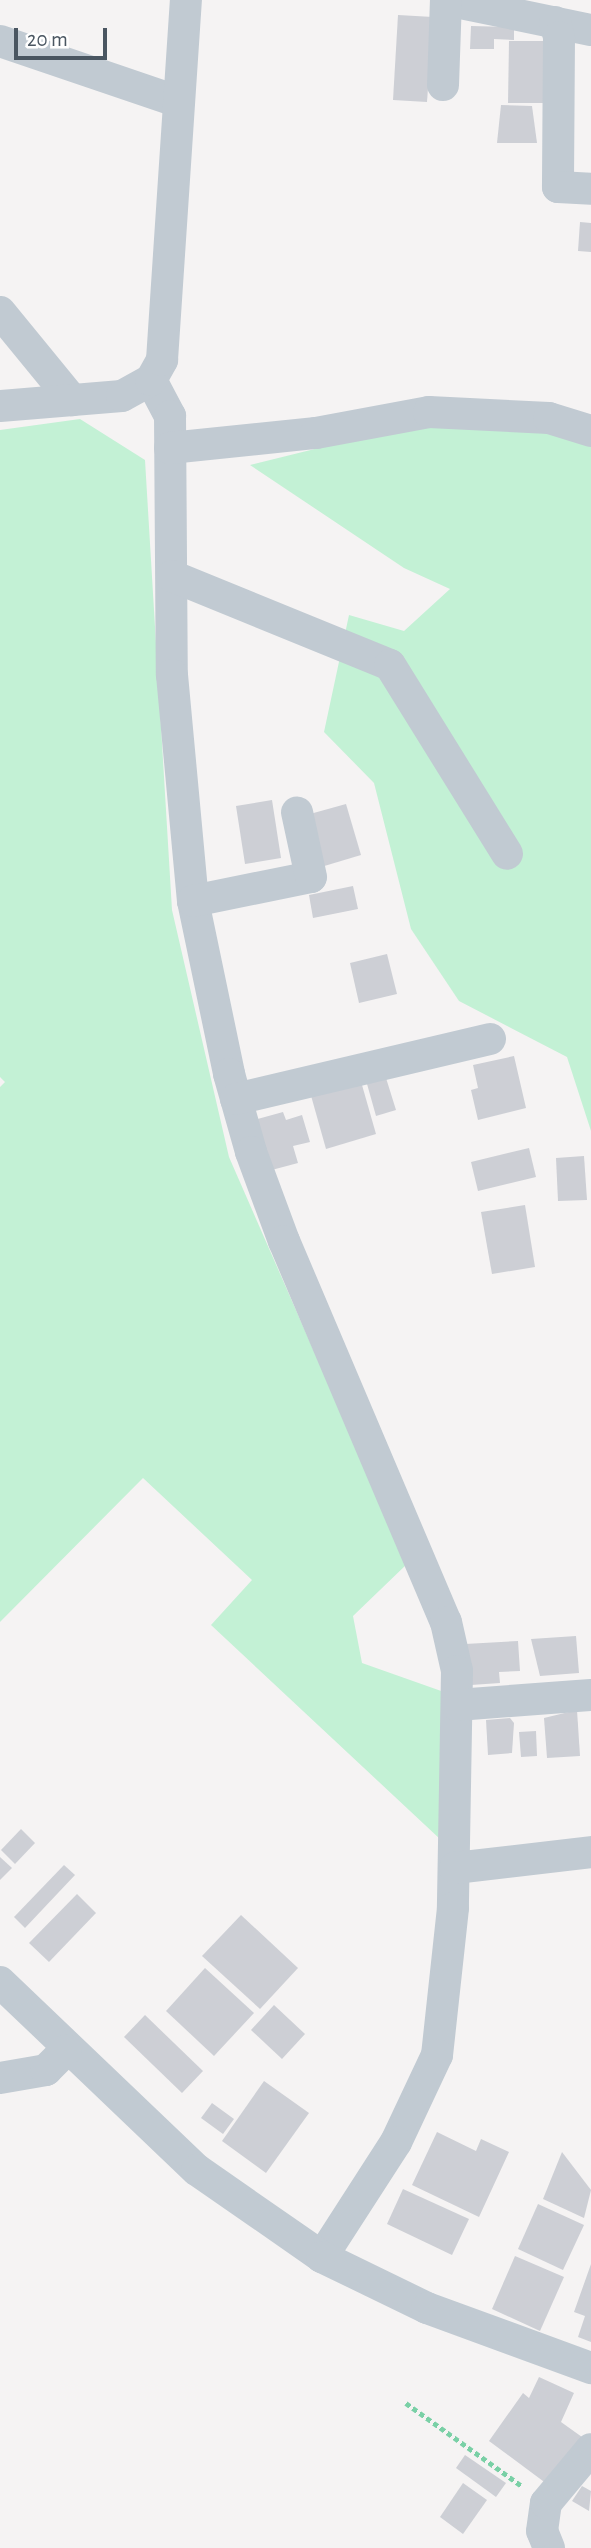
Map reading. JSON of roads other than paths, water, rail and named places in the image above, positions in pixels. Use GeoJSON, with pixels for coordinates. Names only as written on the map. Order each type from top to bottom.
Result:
{"type":"FeatureCollection","features":[{"type":"Feature","properties":{"kind":"street"},"geometry":{"type":"LineString","coordinates":[[0,406],[122,396],[152,380],[162,360],[186,0]]}},
{"type":"Feature","properties":{"kind":"street"},"geometry":{"type":"LineString","coordinates":[[443,85],[446,0],[591,30]]}},
{"type":"Feature","properties":{"kind":"street"},"geometry":{"type":"LineString","coordinates":[[555,22],[559,37],[558,187],[591,188]]}},
{"type":"Feature","properties":{"kind":"street"},"geometry":{"type":"LineString","coordinates":[[0,41],[179,102]]}},
{"type":"Feature","properties":{"kind":"street"},"geometry":{"type":"LineString","coordinates":[[0,312],[72,401]]}},
{"type":"Feature","properties":{"kind":"street"},"geometry":{"type":"LineString","coordinates":[[152,380],[170,416],[172,675],[193,901],[236,1099],[251,1152],[322,1338],[450,1633],[457,1671],[454,1868],[449,1970],[438,2055],[397,2142],[322,2257]]}},
{"type":"Feature","properties":{"kind":"street"},"geometry":{"type":"LineString","coordinates":[[170,448],[316,433],[429,412],[549,418],[591,430]]}},
{"type":"Feature","properties":{"kind":"street"},"geometry":{"type":"LineString","coordinates":[[172,576],[390,665],[507,854]]}},
{"type":"Feature","properties":{"kind":"street"},"geometry":{"type":"LineString","coordinates":[[193,901],[312,877],[297,812]]}},
{"type":"Feature","properties":{"kind":"street"},"geometry":{"type":"LineString","coordinates":[[236,1099],[489,1039]]}},
{"type":"Feature","properties":{"kind":"street"},"geometry":{"type":"LineString","coordinates":[[457,1705],[591,1695]]}},
{"type":"Feature","properties":{"kind":"street"},"geometry":{"type":"LineString","coordinates":[[454,1868],[591,1852]]}},
{"type":"Feature","properties":{"kind":"street"},"geometry":{"type":"LineString","coordinates":[[0,1982],[66,2050],[197,2170],[322,2257],[427,2308],[591,2368]]}},
{"type":"Feature","properties":{"kind":"street"},"geometry":{"type":"LineString","coordinates":[[0,2078],[46,2070],[66,2050]]}},
{"type":"Feature","properties":{"kind":"street"},"geometry":{"type":"LineString","coordinates":[[549,2548],[542,2531],[546,2503],[591,2449]]}}]}
